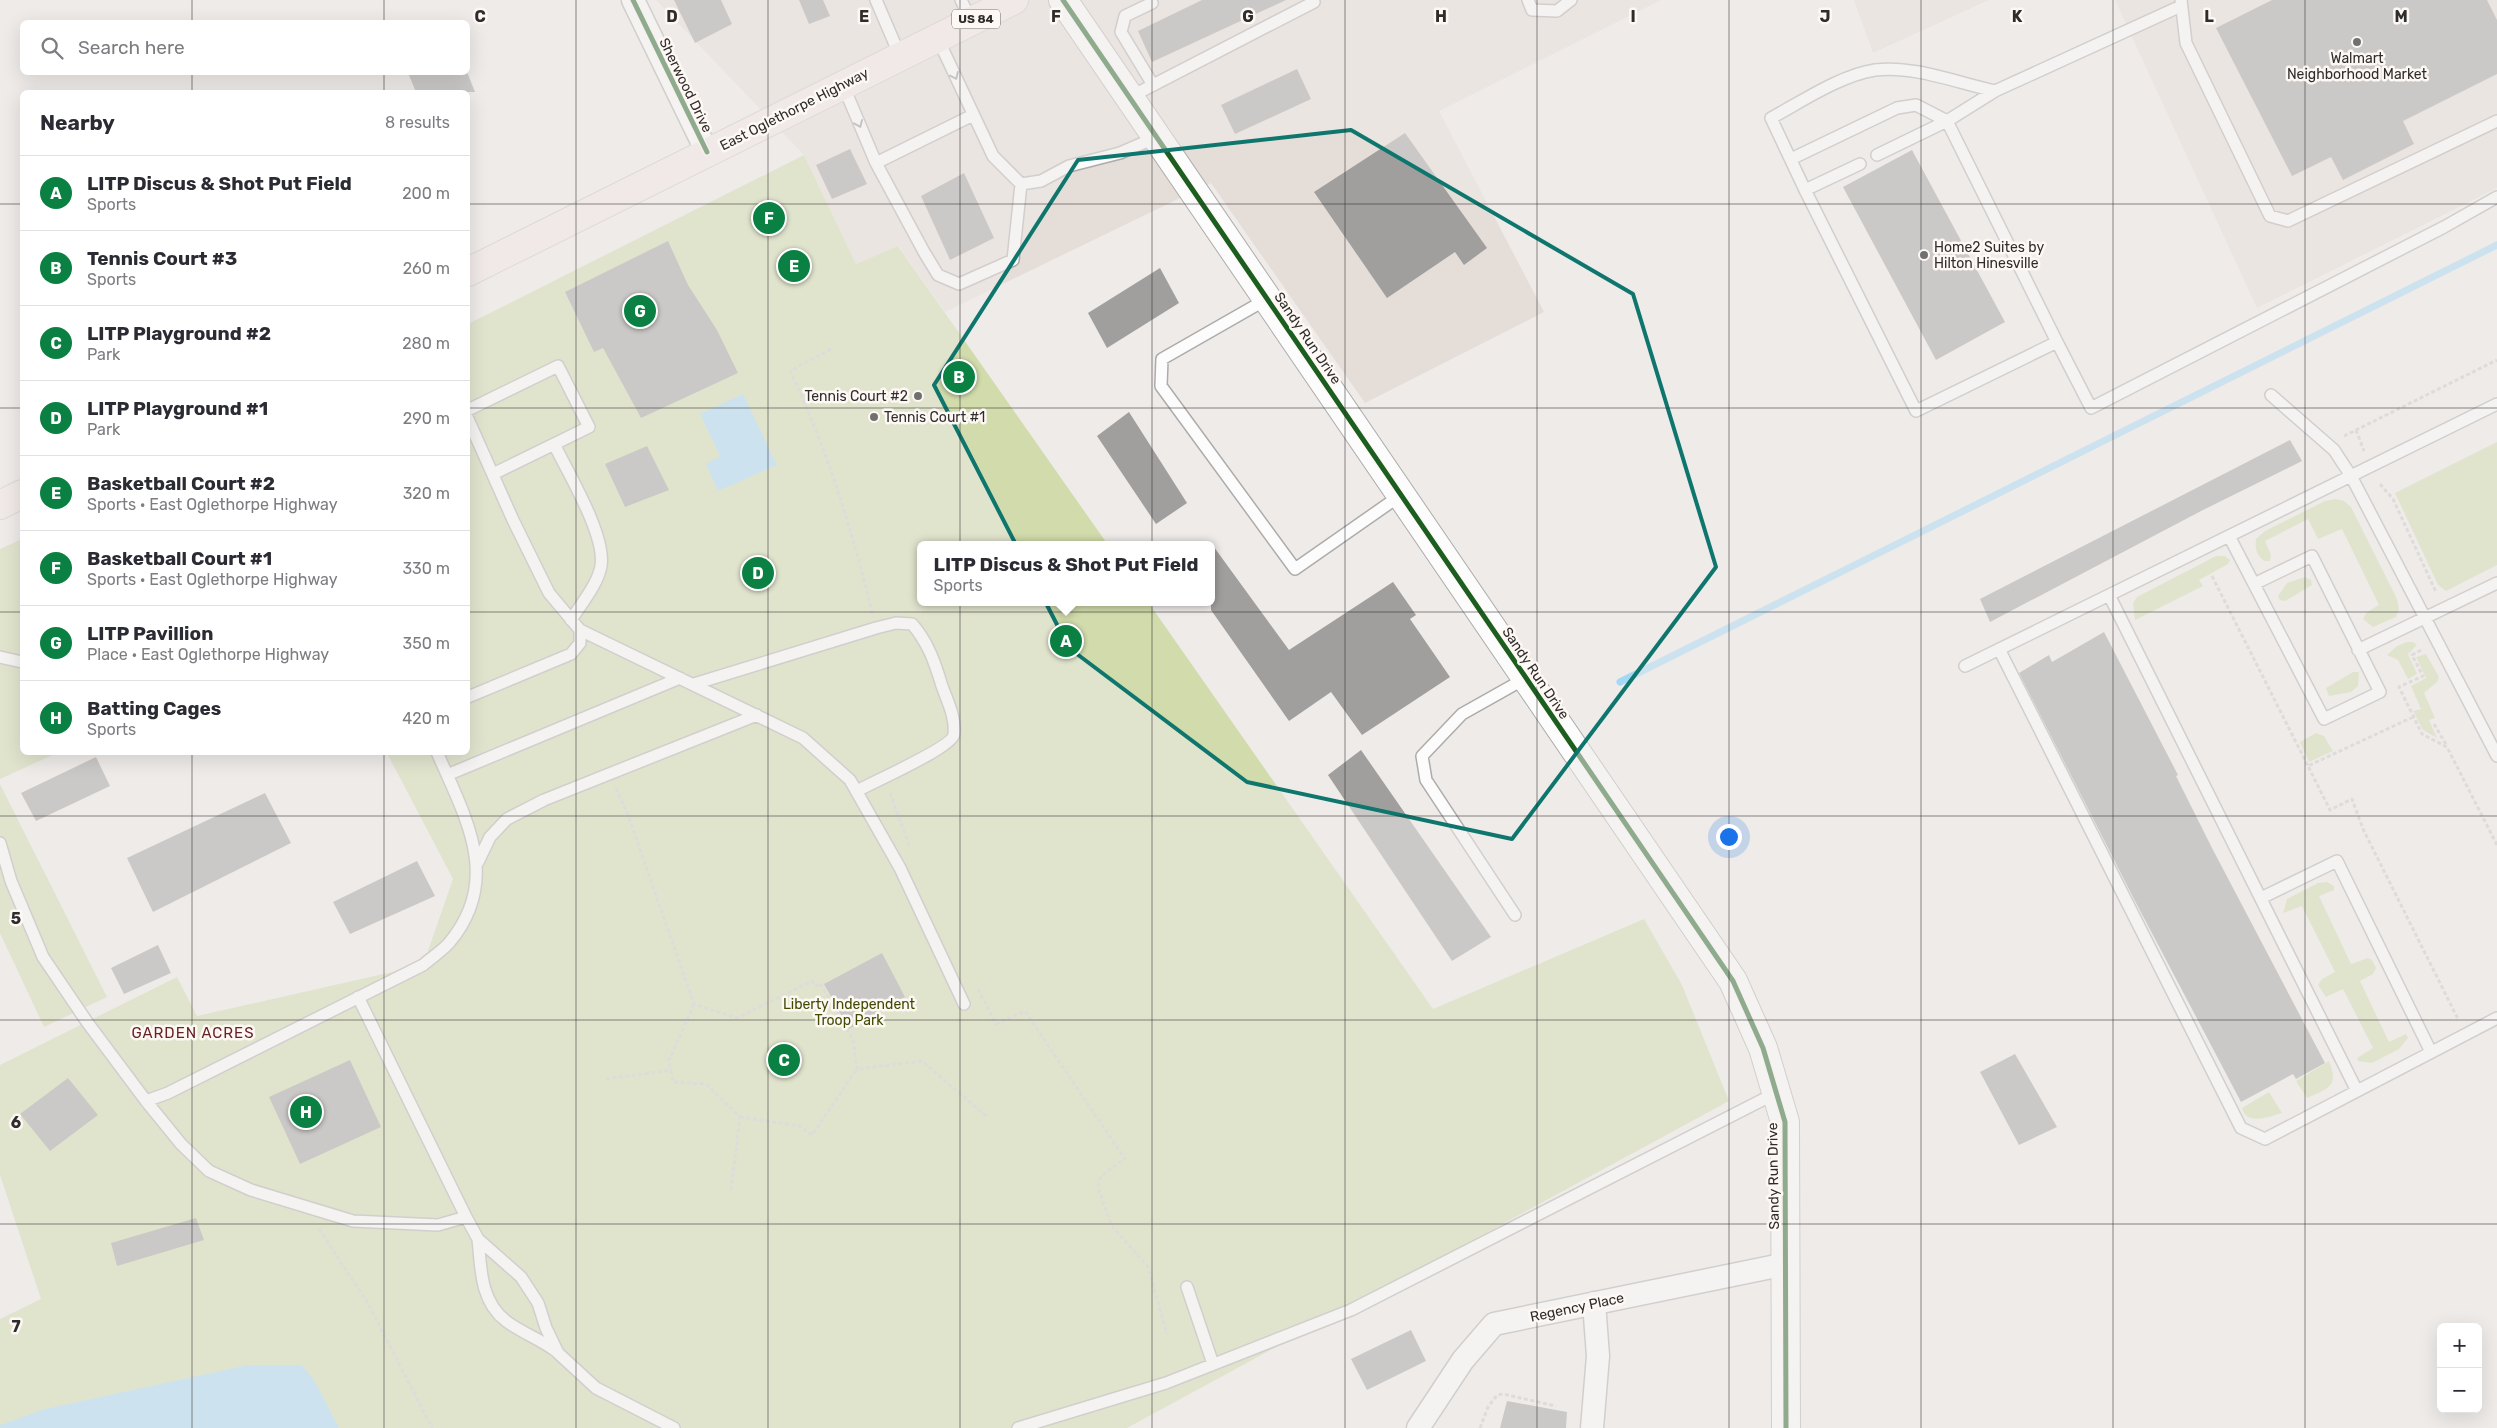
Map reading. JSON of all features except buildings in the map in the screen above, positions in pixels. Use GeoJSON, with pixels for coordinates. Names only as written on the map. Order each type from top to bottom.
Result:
{"type":"FeatureCollection","features":[{"type":"Feature","properties":{"kind":"highway","name":"East Oglethorpe Highway"},"geometry":{"type":"LineString","coordinates":[[470,271],[937,37],[966,10],[1014,0]]}},
{"type":"Feature","properties":{"kind":"highway"},"geometry":{"type":"LineString","coordinates":[[0,505],[20,495]]}},
{"type":"Feature","properties":{"kind":"street","name":"Sherwood Drive"},"geometry":{"type":"LineString","coordinates":[[633,0],[707,152]]}},
{"type":"Feature","properties":{"kind":"street","name":"Sandy Run Drive"},"geometry":{"type":"LineString","coordinates":[[1063,0],[1733,982],[1763,1048],[1785,1122],[1786,1428]]}},
{"type":"Feature","properties":{"kind":"street","name":"Regency Place"},"geometry":{"type":"LineString","coordinates":[[1418,1428],[1463,1360],[1494,1324],[1786,1264]]}},
{"type":"Feature","properties":{"kind":"street"},"geometry":{"type":"LineString","coordinates":[[1592,1428],[1598,1356],[1594,1303]]}},
{"type":"Feature","properties":{"kind":"lane"},"geometry":{"type":"LineString","coordinates":[[876,0],[900,56]]}},
{"type":"Feature","properties":{"kind":"lane"},"geometry":{"type":"LineString","coordinates":[[1130,98],[1314,2],[1312,0]]}},
{"type":"Feature","properties":{"kind":"lane"},"geometry":{"type":"LineString","coordinates":[[1528,0],[1532,10],[1557,11],[1572,0]]}},
{"type":"Feature","properties":{"kind":"lane"},"geometry":{"type":"LineString","coordinates":[[1153,85],[1122,32],[1125,16],[1154,1]]}},
{"type":"Feature","properties":{"kind":"lane"},"geometry":{"type":"LineString","coordinates":[[1877,155],[1947,122],[1995,91],[2181,3],[2186,43],[2270,216],[2288,220],[2497,121]]}},
{"type":"Feature","properties":{"kind":"lane"},"geometry":{"type":"LineString","coordinates":[[937,37],[993,156],[1021,184]]}},
{"type":"Feature","properties":{"kind":"lane"},"geometry":{"type":"LineString","coordinates":[[1995,91],[1894,70],[1874,70],[1843,80],[1771,118],[1916,411],[2057,342]]}},
{"type":"Feature","properties":{"kind":"lane"},"geometry":{"type":"LineString","coordinates":[[843,84],[876,163],[938,275],[959,284],[1013,260],[1021,184]]}},
{"type":"Feature","properties":{"kind":"lane"},"geometry":{"type":"LineString","coordinates":[[1791,159],[1897,108],[1916,105],[1947,122],[2091,408],[2444,227],[2497,197]]}},
{"type":"Feature","properties":{"kind":"lane"},"geometry":{"type":"LineString","coordinates":[[876,163],[973,115]]}},
{"type":"Feature","properties":{"kind":"lane"},"geometry":{"type":"LineString","coordinates":[[1021,184],[1041,180],[1070,166],[1120,154],[1157,137]]}},
{"type":"Feature","properties":{"kind":"lane"},"geometry":{"type":"LineString","coordinates":[[1806,190],[1860,164]]}},
{"type":"Feature","properties":{"kind":"lane"},"geometry":{"type":"LineString","coordinates":[[2444,227],[2497,204]]}},
{"type":"Feature","properties":{"kind":"lane"},"geometry":{"type":"LineString","coordinates":[[1267,299],[1162,359],[1161,386],[1295,569],[1401,495]]}},
{"type":"Feature","properties":{"kind":"lane"},"geometry":{"type":"LineString","coordinates":[[470,409],[558,366],[589,427],[493,474]]}},
{"type":"Feature","properties":{"kind":"lane"},"geometry":{"type":"LineString","coordinates":[[2271,395],[2334,450],[2351,476],[2497,756]]}},
{"type":"Feature","properties":{"kind":"lane"},"geometry":{"type":"LineString","coordinates":[[1965,666],[2497,404]]}},
{"type":"Feature","properties":{"kind":"lane"},"geometry":{"type":"LineString","coordinates":[[470,427],[549,593],[580,630],[803,738],[828,758],[850,780],[900,868],[964,1004]]}},
{"type":"Feature","properties":{"kind":"lane"},"geometry":{"type":"LineString","coordinates":[[554,444],[593,525],[602,552],[598,575],[571,620]]}},
{"type":"Feature","properties":{"kind":"lane"},"geometry":{"type":"LineString","coordinates":[[2229,536],[2324,719],[2380,692],[2312,556],[2254,584]]}},
{"type":"Feature","properties":{"kind":"lane"},"geometry":{"type":"LineString","coordinates":[[2358,650],[2497,583]]}},
{"type":"Feature","properties":{"kind":"lane"},"geometry":{"type":"LineString","coordinates":[[2109,595],[2358,1091]]}},
{"type":"Feature","properties":{"kind":"lane"},"geometry":{"type":"LineString","coordinates":[[694,684],[876,628],[896,623],[912,624],[923,636],[947,700],[953,721],[954,735],[950,742],[937,751],[883,776],[857,791]]}},
{"type":"Feature","properties":{"kind":"lane"},"geometry":{"type":"LineString","coordinates":[[470,696],[571,654],[580,643],[580,630]]}},
{"type":"Feature","properties":{"kind":"lane"},"geometry":{"type":"LineString","coordinates":[[1999,649],[2241,1128],[2266,1139],[2497,1018]]}},
{"type":"Feature","properties":{"kind":"lane"},"geometry":{"type":"LineString","coordinates":[[0,657],[20,662]]}},
{"type":"Feature","properties":{"kind":"lane"},"geometry":{"type":"LineString","coordinates":[[447,775],[680,678]]}},
{"type":"Feature","properties":{"kind":"lane"},"geometry":{"type":"LineString","coordinates":[[1515,915],[1426,780],[1422,756],[1462,714],[1526,678]]}},
{"type":"Feature","properties":{"kind":"lane"},"geometry":{"type":"LineString","coordinates":[[478,862],[490,838],[507,819],[544,800],[757,715]]}},
{"type":"Feature","properties":{"kind":"lane"},"geometry":{"type":"LineString","coordinates":[[146,1101],[168,1093],[422,965],[448,944],[463,924],[475,898],[478,862],[463,812],[439,755]]}},
{"type":"Feature","properties":{"kind":"lane"},"geometry":{"type":"LineString","coordinates":[[0,843],[11,881],[43,957],[87,1022],[146,1101],[181,1144],[209,1171],[250,1190],[353,1221],[438,1225],[466,1217]]}},
{"type":"Feature","properties":{"kind":"lane"},"geometry":{"type":"LineString","coordinates":[[2261,898],[2337,861],[2431,1052]]}},
{"type":"Feature","properties":{"kind":"lane"},"geometry":{"type":"LineString","coordinates":[[358,998],[478,1239],[521,1277],[538,1302],[546,1328],[558,1353]]}},
{"type":"Feature","properties":{"kind":"lane"},"geometry":{"type":"LineString","coordinates":[[1018,1428],[1166,1383],[1351,1310],[1776,1093]]}},
{"type":"Feature","properties":{"kind":"lane"},"geometry":{"type":"LineString","coordinates":[[478,1239],[483,1286],[490,1302],[504,1320],[543,1341],[596,1388],[674,1428]]}},
{"type":"Feature","properties":{"kind":"lane"},"geometry":{"type":"LineString","coordinates":[[1187,1286],[1213,1364]]}},
{"type":"Feature","properties":{"kind":"path"},"geometry":{"type":"LineString","coordinates":[[831,349],[790,371],[822,444],[855,540],[876,628]]}},
{"type":"Feature","properties":{"kind":"path"},"geometry":{"type":"LineString","coordinates":[[2344,436],[2497,360]]}},
{"type":"Feature","properties":{"kind":"path"},"geometry":{"type":"LineString","coordinates":[[2356,430],[2364,452]]}},
{"type":"Feature","properties":{"kind":"path"},"geometry":{"type":"LineString","coordinates":[[2380,484],[2393,499],[2436,592]]}},
{"type":"Feature","properties":{"kind":"path"},"geometry":{"type":"LineString","coordinates":[[2212,576],[2330,810],[2352,799],[2363,830],[2465,1034]]}},
{"type":"Feature","properties":{"kind":"path"},"geometry":{"type":"LineString","coordinates":[[2420,650],[2412,655],[2423,676],[2399,687],[2422,734],[2447,747]]}},
{"type":"Feature","properties":{"kind":"path"},"geometry":{"type":"LineString","coordinates":[[2308,766],[2413,717]]}},
{"type":"Feature","properties":{"kind":"path"},"geometry":{"type":"LineString","coordinates":[[2434,724],[2497,845]]}},
{"type":"Feature","properties":{"kind":"path"},"geometry":{"type":"LineString","coordinates":[[610,774],[628,815],[694,1004],[669,1060],[673,1082],[706,1084],[740,1117],[800,1126],[812,1135],[857,1069],[853,1040],[820,983],[816,986],[812,982],[737,1018],[694,1004]]}},
{"type":"Feature","properties":{"kind":"path"},"geometry":{"type":"LineString","coordinates":[[883,776],[912,855]]}},
{"type":"Feature","properties":{"kind":"path"},"geometry":{"type":"LineString","coordinates":[[976,985],[996,1024],[1025,1011],[1125,1159],[1106,1172],[1099,1180],[1098,1188],[1112,1226],[1148,1267],[1167,1334]]}},
{"type":"Feature","properties":{"kind":"path"},"geometry":{"type":"LineString","coordinates":[[857,1069],[922,1061],[986,1116]]}},
{"type":"Feature","properties":{"kind":"path"},"geometry":{"type":"LineString","coordinates":[[606,1079],[671,1070]]}},
{"type":"Feature","properties":{"kind":"path"},"geometry":{"type":"LineString","coordinates":[[731,1190],[740,1117]]}},
{"type":"Feature","properties":{"kind":"path"},"geometry":{"type":"LineString","coordinates":[[303,1206],[369,1305],[432,1428]]}},
{"type":"Feature","properties":{"kind":"path"},"geometry":{"type":"LineString","coordinates":[[1480,1428],[1488,1407],[1497,1395],[1503,1394],[1556,1406]]}},
{"type":"Feature","properties":{"kind":"highlighted area"},"geometry":{"type":"Polygon","coordinates":[[[1351,130],[1633,294],[1716,567],[1512,839],[1247,782],[1069,648],[934,385],[1078,160],[1351,130]]]}},
{"type":"Feature","properties":{"kind":"shaded area"},"geometry":{"type":"Polygon","coordinates":[[[656,0],[1661,0],[1439,111],[1544,312],[1365,403],[1211,183],[945,312],[899,246],[856,264],[804,155],[656,0]]]}},
{"type":"Feature","properties":{"kind":"shaded area"},"geometry":{"type":"Polygon","coordinates":[[[1854,0],[1989,0],[1873,53],[1854,0]]]}},
{"type":"Feature","properties":{"kind":"shaded area"},"geometry":{"type":"Polygon","coordinates":[[[2115,0],[2497,0],[2497,188],[2257,308],[2115,0]]]}},
{"type":"Feature","properties":{"kind":"green space","name":"Liberty Independent Troop Park"},"geometry":{"type":"Polygon","coordinates":[[[804,155],[856,264],[898,246],[1105,541],[917,541],[917,606],[1151,606],[1433,1009],[1644,919],[1682,985],[1729,1101],[1127,1428],[0,1428],[0,1319],[41,1299],[0,1175],[0,1065],[177,977],[197,1016],[423,965],[453,879],[388,755],[470,755],[470,323],[804,155]]]}},
{"type":"Feature","properties":{"kind":"green space"},"geometry":{"type":"Polygon","coordinates":[[[2497,442],[2497,565],[2446,591],[2438,585],[2395,493],[2497,442]]]}},
{"type":"Feature","properties":{"kind":"green space"},"geometry":{"type":"Polygon","coordinates":[[[2335,499],[2344,501],[2351,507],[2397,599],[2399,609],[2396,617],[2373,627],[2363,619],[2366,613],[2379,605],[2342,529],[2318,539],[2308,519],[2265,541],[2271,555],[2270,561],[2264,561],[2257,551],[2256,539],[2265,531],[2325,501],[2335,499]]]}},
{"type":"Feature","properties":{"kind":"green space"},"geometry":{"type":"Polygon","coordinates":[[[20,540],[20,755],[53,755],[0,779],[0,549],[20,540]]]}},
{"type":"Feature","properties":{"kind":"green space"},"geometry":{"type":"Polygon","coordinates":[[[2216,556],[2225,556],[2230,560],[2228,564],[2199,580],[2203,586],[2135,620],[2133,603],[2137,597],[2216,556]]]}},
{"type":"Feature","properties":{"kind":"green space"},"geometry":{"type":"Polygon","coordinates":[[[2305,577],[2311,580],[2312,585],[2285,601],[2280,600],[2278,596],[2287,583],[2305,577]]]}},
{"type":"Feature","properties":{"kind":"green space"},"geometry":{"type":"Polygon","coordinates":[[[2413,642],[2417,645],[2408,654],[2417,674],[2408,679],[2398,660],[2387,655],[2397,646],[2413,642]]]}},
{"type":"Feature","properties":{"kind":"green space"},"geometry":{"type":"Polygon","coordinates":[[[2426,654],[2439,677],[2437,682],[2424,693],[2435,718],[2429,720],[2437,738],[2423,730],[2413,711],[2421,709],[2411,686],[2426,678],[2416,657],[2426,654]]]}},
{"type":"Feature","properties":{"kind":"green space"},"geometry":{"type":"Polygon","coordinates":[[[2353,672],[2359,672],[2358,686],[2351,692],[2329,696],[2326,688],[2353,672]]]}},
{"type":"Feature","properties":{"kind":"green space"},"geometry":{"type":"Polygon","coordinates":[[[2316,733],[2324,736],[2333,751],[2309,762],[2300,742],[2316,733]]]}},
{"type":"Feature","properties":{"kind":"green space"},"geometry":{"type":"Polygon","coordinates":[[[0,784],[107,997],[44,1027],[0,933],[0,784]]]}},
{"type":"Feature","properties":{"kind":"green space"},"geometry":{"type":"Polygon","coordinates":[[[2327,882],[2334,886],[2334,890],[2319,896],[2351,964],[2368,958],[2372,960],[2376,968],[2373,974],[2360,981],[2389,1042],[2406,1034],[2408,1038],[2399,1049],[2372,1063],[2358,1061],[2357,1058],[2373,1048],[2343,989],[2326,997],[2318,985],[2322,979],[2335,972],[2302,906],[2283,913],[2287,899],[2318,883],[2327,882]]]}},
{"type":"Feature","properties":{"kind":"green space"},"geometry":{"type":"Polygon","coordinates":[[[2329,1061],[2333,1076],[2330,1086],[2307,1098],[2296,1081],[2329,1061]]]}},
{"type":"Feature","properties":{"kind":"green space"},"geometry":{"type":"Polygon","coordinates":[[[2269,1092],[2282,1113],[2259,1119],[2253,1119],[2244,1114],[2242,1108],[2269,1092]]]}},
{"type":"Feature","properties":{"kind":"water"},"geometry":{"type":"Polygon","coordinates":[[[743,394],[777,465],[718,491],[706,464],[720,456],[700,414],[743,394]]]}},
{"type":"Feature","properties":{"kind":"water"},"geometry":{"type":"Polygon","coordinates":[[[248,1365],[302,1365],[315,1382],[339,1428],[0,1428],[0,1425],[45,1409],[248,1365]]]}},
{"type":"Feature","properties":{"kind":"waterway"},"geometry":{"type":"LineString","coordinates":[[1620,682],[2497,245]]}},
{"type":"Feature","properties":{"kind":"cycle path"},"geometry":{"type":"LineString","coordinates":[[633,0],[707,152]]}},
{"type":"Feature","properties":{"kind":"cycle path"},"geometry":{"type":"LineString","coordinates":[[1063,0],[1733,981],[1763,1048],[1785,1122],[1786,1428]]}},
{"type":"Feature","properties":{"kind":"place","name":"Walmart Neighborhood Market"},"geometry":{"type":"Point","coordinates":[2357,42]}},
{"type":"Feature","properties":{"kind":"place","name":"Basketball Court #1"},"geometry":{"type":"Point","coordinates":[769,218]}},
{"type":"Feature","properties":{"kind":"place","name":"Home2 Suites by Hilton Hinesville"},"geometry":{"type":"Point","coordinates":[1924,255]}},
{"type":"Feature","properties":{"kind":"place","name":"Basketball Court #2"},"geometry":{"type":"Point","coordinates":[794,266]}},
{"type":"Feature","properties":{"kind":"place","name":"LITP Pavillion"},"geometry":{"type":"Point","coordinates":[640,311]}},
{"type":"Feature","properties":{"kind":"place","name":"Tennis Court #3"},"geometry":{"type":"Point","coordinates":[959,377]}},
{"type":"Feature","properties":{"kind":"place","name":"Tennis Court #2"},"geometry":{"type":"Point","coordinates":[918,396]}},
{"type":"Feature","properties":{"kind":"place","name":"Tennis Court #1"},"geometry":{"type":"Point","coordinates":[874,417]}},
{"type":"Feature","properties":{"kind":"place","name":"LITP Playground #1"},"geometry":{"type":"Point","coordinates":[758,573]}},
{"type":"Feature","properties":{"kind":"place","name":"LITP Discus & Shot Put Field"},"geometry":{"type":"Point","coordinates":[1066,641]}},
{"type":"Feature","properties":{"kind":"place","name":"LITP Playground #2"},"geometry":{"type":"Point","coordinates":[784,1060]}},
{"type":"Feature","properties":{"kind":"place","name":"Batting Cages"},"geometry":{"type":"Point","coordinates":[306,1112]}},
{"type":"Feature","properties":{"kind":"district","name":"GARDEN ACRES"},"geometry":{"type":"Point","coordinates":[193,1033]}}]}
